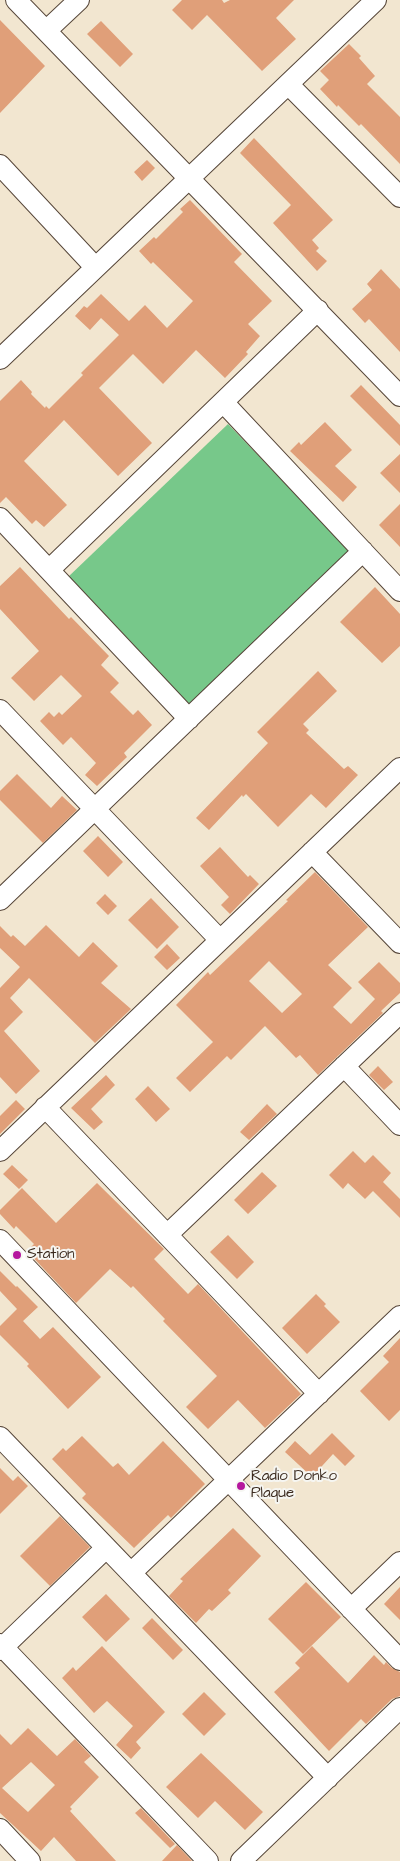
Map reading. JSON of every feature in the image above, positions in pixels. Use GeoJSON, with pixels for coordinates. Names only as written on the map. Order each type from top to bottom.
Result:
{"type":"FeatureCollection","features":[{"type":"Feature","properties":{"kind":"street"},"geometry":{"type":"LineString","coordinates":[[16,0],[190,177],[400,396]]}},
{"type":"Feature","properties":{"kind":"street"},"geometry":{"type":"LineString","coordinates":[[46,31],[79,0]]}},
{"type":"Feature","properties":{"kind":"street"},"geometry":{"type":"LineString","coordinates":[[0,359],[376,0]]}},
{"type":"Feature","properties":{"kind":"street"},"geometry":{"type":"LineString","coordinates":[[288,84],[400,197]]}},
{"type":"Feature","properties":{"kind":"street"},"geometry":{"type":"LineString","coordinates":[[0,165],[96,267]]}},
{"type":"Feature","properties":{"kind":"street"},"geometry":{"type":"LineString","coordinates":[[49,570],[318,310]]}},
{"type":"Feature","properties":{"kind":"street"},"geometry":{"type":"LineString","coordinates":[[223,402],[400,591]]}},
{"type":"Feature","properties":{"kind":"street"},"geometry":{"type":"LineString","coordinates":[[0,518],[189,719]]}},
{"type":"Feature","properties":{"kind":"street"},"geometry":{"type":"LineString","coordinates":[[0,900],[363,551]]}},
{"type":"Feature","properties":{"kind":"street"},"geometry":{"type":"LineString","coordinates":[[0,710],[220,940]]}},
{"type":"Feature","properties":{"kind":"street"},"geometry":{"type":"LineString","coordinates":[[0,1151],[400,768]]}},
{"type":"Feature","properties":{"kind":"street"},"geometry":{"type":"LineString","coordinates":[[312,852],[400,943]]}},
{"type":"Feature","properties":{"kind":"street"},"geometry":{"type":"LineString","coordinates":[[167,1235],[400,1013]]}},
{"type":"Feature","properties":{"kind":"street"},"geometry":{"type":"LineString","coordinates":[[344,1066],[400,1125]]}},
{"type":"Feature","properties":{"kind":"street"},"geometry":{"type":"LineString","coordinates":[[45,1107],[319,1394]]}},
{"type":"Feature","properties":{"kind":"street"},"geometry":{"type":"LineString","coordinates":[[0,1240],[400,1660]]}},
{"type":"Feature","properties":{"kind":"street"},"geometry":{"type":"LineString","coordinates":[[131,1573],[400,1316]]}},
{"type":"Feature","properties":{"kind":"street"},"geometry":{"type":"LineString","coordinates":[[0,1437],[328,1778]]}},
{"type":"Feature","properties":{"kind":"street"},"geometry":{"type":"LineString","coordinates":[[106,1548],[1,1647],[208,1861]]}},
{"type":"Feature","properties":{"kind":"street"},"geometry":{"type":"LineString","coordinates":[[351,1608],[400,1562]]}},
{"type":"Feature","properties":{"kind":"street"},"geometry":{"type":"LineString","coordinates":[[241,1861],[400,1708]]}},
{"type":"Feature","properties":{"kind":"street"},"geometry":{"type":"LineString","coordinates":[[0,1829],[30,1861]]}},
{"type":"Feature","properties":{"kind":"green space"},"geometry":{"type":"Polygon","coordinates":[[[228,424],[350,551],[190,706],[67,578],[228,424]]]}},
{"type":"Feature","properties":{"kind":"building"},"geometry":{"type":"Polygon","coordinates":[[[182,0],[222,0],[224,3],[230,0],[294,0],[276,18],[296,39],[262,71],[207,15],[192,30],[172,10],[182,0]]]}},
{"type":"Feature","properties":{"kind":"building"},"geometry":{"type":"Polygon","coordinates":[[[0,20],[45,66],[0,113],[0,20]]]}},
{"type":"Feature","properties":{"kind":"building"},"geometry":{"type":"Polygon","coordinates":[[[101,21],[133,54],[120,67],[87,34],[101,21]]]}},
{"type":"Feature","properties":{"kind":"building"},"geometry":{"type":"Polygon","coordinates":[[[349,44],[361,56],[359,58],[375,76],[367,84],[400,117],[400,164],[361,124],[359,126],[320,89],[329,80],[320,71],[349,44]]]}},
{"type":"Feature","properties":{"kind":"building"},"geometry":{"type":"Polygon","coordinates":[[[254,138],[333,220],[312,240],[319,248],[316,251],[327,261],[317,271],[273,223],[291,205],[240,153],[254,138]]]}},
{"type":"Feature","properties":{"kind":"building"},"geometry":{"type":"Polygon","coordinates":[[[147,160],[155,168],[142,181],[134,172],[147,160]]]}},
{"type":"Feature","properties":{"kind":"building"},"geometry":{"type":"Polygon","coordinates":[[[190,200],[242,254],[234,262],[272,301],[248,324],[260,336],[246,352],[248,354],[225,378],[196,350],[163,384],[133,354],[99,388],[152,443],[118,476],[64,420],[24,461],[67,505],[44,527],[36,520],[32,524],[6,497],[0,503],[0,401],[21,380],[32,392],[31,394],[45,408],[46,406],[49,409],[83,375],[81,373],[119,335],[101,318],[90,330],[75,316],[84,306],[87,308],[101,294],[129,321],[145,305],[167,328],[193,301],[139,251],[154,237],[156,239],[183,212],[180,209],[190,200]]]}},
{"type":"Feature","properties":{"kind":"building"},"geometry":{"type":"Polygon","coordinates":[[[381,269],[400,289],[400,352],[369,319],[365,323],[352,309],[372,290],[367,284],[381,269]]]}},
{"type":"Feature","properties":{"kind":"building"},"geometry":{"type":"Polygon","coordinates":[[[361,385],[400,425],[400,446],[350,396],[361,385]]]}},
{"type":"Feature","properties":{"kind":"building"},"geometry":{"type":"Polygon","coordinates":[[[325,422],[352,450],[335,466],[357,487],[343,502],[290,451],[299,442],[301,445],[325,422]]]}},
{"type":"Feature","properties":{"kind":"building"},"geometry":{"type":"Polygon","coordinates":[[[400,454],[400,493],[380,473],[400,454]]]}},
{"type":"Feature","properties":{"kind":"building"},"geometry":{"type":"Polygon","coordinates":[[[400,504],[400,547],[379,525],[400,504]]]}},
{"type":"Feature","properties":{"kind":"building"},"geometry":{"type":"Polygon","coordinates":[[[20,567],[69,619],[71,617],[109,656],[101,665],[119,683],[110,692],[133,715],[138,710],[152,725],[124,753],[127,757],[97,786],[85,775],[96,763],[71,737],[63,745],[40,721],[49,712],[54,717],[59,712],[62,715],[82,696],[61,675],[34,701],[11,678],[39,651],[0,609],[0,586],[20,567]]]}},
{"type":"Feature","properties":{"kind":"building"},"geometry":{"type":"Polygon","coordinates":[[[375,587],[400,614],[400,646],[382,663],[340,622],[375,587]]]}},
{"type":"Feature","properties":{"kind":"building"},"geometry":{"type":"Polygon","coordinates":[[[318,671],[337,691],[303,724],[309,730],[306,733],[344,769],[348,766],[358,775],[326,808],[311,794],[278,827],[246,794],[243,797],[242,795],[209,830],[196,818],[268,743],[257,732],[318,671]]]}},
{"type":"Feature","properties":{"kind":"building"},"geometry":{"type":"Polygon","coordinates":[[[17,774],[51,808],[62,796],[77,810],[43,843],[0,800],[0,791],[17,774]]]}},
{"type":"Feature","properties":{"kind":"building"},"geometry":{"type":"Polygon","coordinates":[[[98,836],[123,862],[108,877],[83,851],[98,836]]]}},
{"type":"Feature","properties":{"kind":"building"},"geometry":{"type":"Polygon","coordinates":[[[220,847],[248,877],[250,875],[259,884],[230,914],[221,905],[229,897],[200,866],[220,847]]]}},
{"type":"Feature","properties":{"kind":"building"},"geometry":{"type":"Polygon","coordinates":[[[315,872],[368,927],[328,965],[352,988],[333,1007],[351,1024],[375,999],[358,982],[379,962],[400,983],[400,993],[381,1011],[383,1013],[318,1075],[300,1055],[296,1058],[265,1026],[231,1060],[227,1056],[190,1092],[176,1078],[213,1042],[176,1005],[208,972],[210,975],[288,901],[286,900],[315,872]],[[269,961],[249,981],[282,1013],[302,994],[269,961]]]}},
{"type":"Feature","properties":{"kind":"building"},"geometry":{"type":"Polygon","coordinates":[[[105,894],[117,906],[108,915],[96,903],[105,894]]]}},
{"type":"Feature","properties":{"kind":"building"},"geometry":{"type":"Polygon","coordinates":[[[151,898],[179,927],[157,949],[128,920],[151,898]]]}},
{"type":"Feature","properties":{"kind":"building"},"geometry":{"type":"Polygon","coordinates":[[[46,925],[79,957],[93,942],[118,966],[101,983],[131,1009],[95,1043],[29,978],[10,998],[23,1012],[4,1031],[40,1071],[16,1094],[0,1077],[0,988],[20,967],[0,948],[0,926],[11,937],[13,935],[25,946],[46,925]]]}},
{"type":"Feature","properties":{"kind":"building"},"geometry":{"type":"Polygon","coordinates":[[[167,944],[180,958],[167,970],[154,957],[167,944]]]}},
{"type":"Feature","properties":{"kind":"building"},"geometry":{"type":"Polygon","coordinates":[[[378,1066],[393,1082],[384,1090],[369,1075],[378,1066]]]}},
{"type":"Feature","properties":{"kind":"building"},"geometry":{"type":"Polygon","coordinates":[[[106,1075],[115,1085],[91,1109],[103,1122],[94,1130],[71,1108],[106,1075]]]}},
{"type":"Feature","properties":{"kind":"building"},"geometry":{"type":"Polygon","coordinates":[[[148,1086],[170,1109],[156,1122],[135,1099],[148,1086]]]}},
{"type":"Feature","properties":{"kind":"building"},"geometry":{"type":"Polygon","coordinates":[[[16,1100],[25,1109],[0,1134],[0,1116],[16,1100]]]}},
{"type":"Feature","properties":{"kind":"building"},"geometry":{"type":"Polygon","coordinates":[[[267,1104],[277,1114],[249,1140],[240,1132],[267,1104]]]}},
{"type":"Feature","properties":{"kind":"building"},"geometry":{"type":"Polygon","coordinates":[[[353,1151],[365,1163],[373,1155],[391,1173],[383,1182],[400,1199],[400,1218],[373,1191],[365,1199],[348,1183],[343,1189],[329,1175],[353,1151]]]}},
{"type":"Feature","properties":{"kind":"building"},"geometry":{"type":"Polygon","coordinates":[[[12,1165],[28,1180],[19,1189],[3,1174],[12,1165]]]}},
{"type":"Feature","properties":{"kind":"building"},"geometry":{"type":"Polygon","coordinates":[[[262,1172],[277,1186],[248,1214],[234,1200],[262,1172]]]}},
{"type":"Feature","properties":{"kind":"building"},"geometry":{"type":"Polygon","coordinates":[[[97,1183],[164,1249],[154,1259],[188,1294],[198,1284],[301,1394],[265,1428],[238,1400],[208,1429],[186,1407],[217,1376],[163,1321],[165,1319],[133,1286],[131,1288],[110,1269],[76,1303],[27,1251],[34,1244],[16,1226],[14,1229],[0,1214],[0,1210],[22,1188],[56,1223],[97,1183]]]}},
{"type":"Feature","properties":{"kind":"building"},"geometry":{"type":"Polygon","coordinates":[[[228,1235],[254,1262],[237,1279],[210,1252],[228,1235]]]}},
{"type":"Feature","properties":{"kind":"building"},"geometry":{"type":"Polygon","coordinates":[[[0,1271],[38,1307],[23,1321],[40,1339],[53,1327],[101,1377],[68,1409],[27,1366],[29,1364],[0,1335],[0,1326],[17,1309],[0,1291],[0,1271]]]}},
{"type":"Feature","properties":{"kind":"building"},"geometry":{"type":"Polygon","coordinates":[[[316,1294],[326,1304],[324,1306],[340,1322],[307,1354],[282,1328],[316,1294]]]}},
{"type":"Feature","properties":{"kind":"building"},"geometry":{"type":"Polygon","coordinates":[[[400,1338],[400,1410],[389,1421],[360,1391],[389,1362],[383,1356],[400,1338]]]}},
{"type":"Feature","properties":{"kind":"building"},"geometry":{"type":"Polygon","coordinates":[[[332,1433],[355,1456],[345,1466],[333,1454],[312,1477],[285,1452],[295,1441],[310,1455],[332,1433]]]}},
{"type":"Feature","properties":{"kind":"building"},"geometry":{"type":"Polygon","coordinates":[[[82,1436],[113,1467],[118,1463],[129,1475],[163,1441],[205,1484],[171,1518],[168,1515],[134,1548],[82,1498],[86,1494],[52,1459],[63,1448],[66,1451],[82,1436]]]}},
{"type":"Feature","properties":{"kind":"building"},"geometry":{"type":"Polygon","coordinates":[[[0,1468],[13,1481],[18,1476],[28,1486],[0,1514],[0,1468]]]}},
{"type":"Feature","properties":{"kind":"building"},"geometry":{"type":"Polygon","coordinates":[[[60,1516],[90,1547],[50,1586],[20,1556],[60,1516]]]}},
{"type":"Feature","properties":{"kind":"building"},"geometry":{"type":"Polygon","coordinates":[[[233,1528],[261,1556],[228,1590],[231,1593],[212,1611],[209,1609],[196,1623],[169,1596],[183,1581],[180,1579],[233,1528]]]}},
{"type":"Feature","properties":{"kind":"building"},"geometry":{"type":"Polygon","coordinates":[[[306,1582],[341,1617],[303,1654],[268,1619],[306,1582]]]}},
{"type":"Feature","properties":{"kind":"building"},"geometry":{"type":"Polygon","coordinates":[[[400,1587],[400,1620],[384,1604],[400,1587]]]}},
{"type":"Feature","properties":{"kind":"building"},"geometry":{"type":"Polygon","coordinates":[[[106,1594],[130,1619],[106,1642],[82,1617],[106,1594]]]}},
{"type":"Feature","properties":{"kind":"building"},"geometry":{"type":"Polygon","coordinates":[[[152,1618],[183,1650],[173,1660],[142,1628],[152,1618]]]}},
{"type":"Feature","properties":{"kind":"building"},"geometry":{"type":"Polygon","coordinates":[[[102,1646],[165,1712],[136,1742],[141,1748],[131,1759],[116,1745],[133,1726],[107,1701],[94,1713],[62,1678],[73,1667],[76,1671],[102,1646]]]}},
{"type":"Feature","properties":{"kind":"building"},"geometry":{"type":"Polygon","coordinates":[[[312,1646],[348,1683],[374,1655],[384,1665],[386,1662],[400,1672],[400,1696],[392,1699],[366,1724],[361,1719],[329,1751],[274,1692],[300,1668],[295,1663],[312,1646]]]}},
{"type":"Feature","properties":{"kind":"building"},"geometry":{"type":"Polygon","coordinates":[[[204,1692],[226,1714],[204,1736],[182,1714],[204,1692]]]}},
{"type":"Feature","properties":{"kind":"building"},"geometry":{"type":"Polygon","coordinates":[[[28,1728],[57,1756],[75,1739],[91,1756],[84,1762],[99,1777],[70,1807],[72,1809],[70,1811],[116,1861],[76,1861],[54,1837],[41,1851],[0,1813],[0,1734],[11,1745],[28,1728]],[[31,1762],[2,1788],[28,1812],[55,1785],[31,1762]]]}},
{"type":"Feature","properties":{"kind":"building"},"geometry":{"type":"Polygon","coordinates":[[[201,1753],[263,1812],[245,1830],[215,1801],[198,1818],[166,1787],[201,1753]]]}},
{"type":"Feature","properties":{"kind":"building"},"geometry":{"type":"Polygon","coordinates":[[[141,1808],[175,1844],[170,1848],[135,1813],[141,1808]]]}},
{"type":"Feature","properties":{"kind":"building"},"geometry":{"type":"Polygon","coordinates":[[[177,1845],[192,1861],[162,1861],[177,1845]]]}},
{"type":"Feature","properties":{"kind":"place","name":"Station"},"geometry":{"type":"Point","coordinates":[17,1255]}},
{"type":"Feature","properties":{"kind":"place","name":"Radio Donko Plaque"},"geometry":{"type":"Point","coordinates":[241,1486]}}]}
